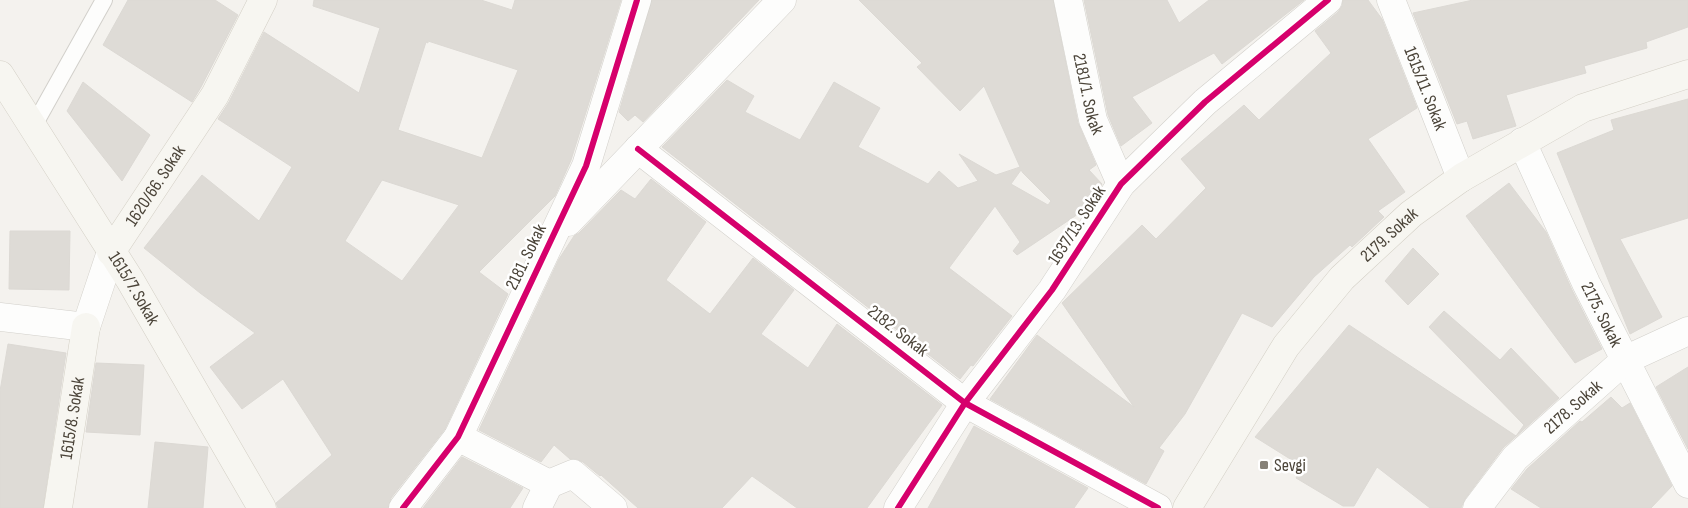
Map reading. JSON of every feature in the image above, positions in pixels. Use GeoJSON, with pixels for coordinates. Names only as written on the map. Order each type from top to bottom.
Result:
{"type":"FeatureCollection","features":[{"type":"Feature","properties":{"kind":"street","name":"1620/66. Sokak"},"geometry":{"type":"LineString","coordinates":[[86,327],[112,252],[214,95],[263,0]]}},
{"type":"Feature","properties":{"kind":"street","name":"2181. Sokak"},"geometry":{"type":"LineString","coordinates":[[403,508],[458,437],[586,166],[637,0]]}},
{"type":"Feature","properties":{"kind":"street","name":"2181. Sokak"},"geometry":{"type":"LineString","coordinates":[[551,239],[782,0]]}},
{"type":"Feature","properties":{"kind":"street","name":"2181/1. Sokak"},"geometry":{"type":"LineString","coordinates":[[1068,0],[1093,120],[1121,184]]}},
{"type":"Feature","properties":{"kind":"street","name":"1637/13. Sokak"},"geometry":{"type":"LineString","coordinates":[[898,508],[965,402],[1052,290],[1121,184],[1205,102],[1328,0]]}},
{"type":"Feature","properties":{"kind":"street","name":"1615/11. Sokak"},"geometry":{"type":"LineString","coordinates":[[1391,0],[1461,178]]}},
{"type":"Feature","properties":{"kind":"street","name":"2179. Sokak"},"geometry":{"type":"LineString","coordinates":[[1187,508],[1286,346],[1342,278],[1411,214],[1461,178],[1584,108],[1688,74]]}},
{"type":"Feature","properties":{"kind":"street","name":"1615/7. Sokak"},"geometry":{"type":"LineString","coordinates":[[0,75],[130,280],[262,508]]}},
{"type":"Feature","properties":{"kind":"street","name":"2175. Sokak"},"geometry":{"type":"LineString","coordinates":[[1522,142],[1586,283],[1688,484]]}},
{"type":"Feature","properties":{"kind":"street","name":"2182. Sokak"},"geometry":{"type":"LineString","coordinates":[[638,148],[965,402],[1158,508]]}},
{"type":"Feature","properties":{"kind":"street"},"geometry":{"type":"LineString","coordinates":[[0,317],[86,327]]}},
{"type":"Feature","properties":{"kind":"street","name":"1615/8. Sokak"},"geometry":{"type":"LineString","coordinates":[[58,508],[86,327]]}},
{"type":"Feature","properties":{"kind":"street","name":"2178. Sokak"},"geometry":{"type":"LineString","coordinates":[[1477,508],[1515,458],[1624,360],[1688,331]]}},
{"type":"Feature","properties":{"kind":"street"},"geometry":{"type":"LineString","coordinates":[[458,437],[543,496],[573,474],[613,508]]}},
{"type":"Feature","properties":{"kind":"lane"},"geometry":{"type":"LineString","coordinates":[[33,127],[104,0]]}},
{"type":"Feature","properties":{"kind":"building"},"geometry":{"type":"Polygon","coordinates":[[[128,0],[215,0],[238,15],[192,102],[103,45],[128,0]]]}},
{"type":"Feature","properties":{"kind":"building"},"geometry":{"type":"Polygon","coordinates":[[[314,0],[481,0],[512,10],[515,0],[621,0],[571,160],[555,196],[479,272],[508,294],[445,429],[391,498],[388,508],[278,508],[276,503],[332,455],[283,379],[242,409],[210,367],[255,333],[200,293],[144,248],[202,175],[259,221],[292,167],[218,119],[229,102],[264,32],[359,93],[380,28],[313,6],[314,0]],[[428,41],[428,43],[426,42],[398,130],[482,158],[518,70],[428,41]],[[382,180],[345,241],[402,281],[459,205],[382,180]]]}},
{"type":"Feature","properties":{"kind":"building"},"geometry":{"type":"Polygon","coordinates":[[[652,0],[759,0],[643,122],[635,115],[628,121],[619,112],[652,0]]]}},
{"type":"Feature","properties":{"kind":"building"},"geometry":{"type":"Polygon","coordinates":[[[859,0],[1053,0],[1078,123],[1096,165],[1089,170],[1102,184],[1087,208],[1017,255],[1013,251],[1020,242],[995,206],[949,268],[1012,316],[973,366],[971,365],[960,379],[662,147],[727,80],[754,96],[745,112],[800,140],[834,82],[880,108],[858,147],[928,184],[939,171],[958,188],[978,181],[959,154],[996,175],[1020,167],[984,86],[960,111],[917,67],[922,63],[859,0]],[[1021,170],[1011,184],[1048,205],[1051,201],[1021,170]]]}},
{"type":"Feature","properties":{"kind":"building"},"geometry":{"type":"Polygon","coordinates":[[[1084,0],[1167,0],[1179,23],[1209,0],[1304,0],[1222,64],[1214,53],[1132,97],[1152,123],[1121,146],[1108,115],[1084,0]]]}},
{"type":"Feature","properties":{"kind":"building"},"geometry":{"type":"Polygon","coordinates":[[[1343,0],[1368,0],[1382,19],[1417,108],[1368,139],[1405,192],[1378,211],[1384,217],[1352,247],[1350,245],[1314,277],[1272,327],[1242,313],[1185,414],[1159,448],[1164,451],[1146,484],[990,399],[1037,335],[1134,407],[1062,303],[1142,225],[1156,239],[1206,188],[1181,159],[1244,105],[1259,120],[1331,53],[1315,31],[1338,12],[1343,0]]]}},
{"type":"Feature","properties":{"kind":"building"},"geometry":{"type":"Polygon","coordinates":[[[1473,0],[1688,0],[1688,27],[1646,42],[1647,48],[1584,66],[1586,73],[1506,95],[1516,126],[1473,139],[1467,121],[1457,124],[1413,13],[1473,0]]]}},
{"type":"Feature","properties":{"kind":"building"},"geometry":{"type":"Polygon","coordinates":[[[83,82],[150,135],[122,181],[67,111],[83,82]]]}},
{"type":"Feature","properties":{"kind":"building"},"geometry":{"type":"Polygon","coordinates":[[[1688,99],[1688,218],[1620,239],[1662,317],[1630,334],[1557,153],[1614,130],[1611,120],[1688,99]]]}},
{"type":"Feature","properties":{"kind":"building"},"geometry":{"type":"Polygon","coordinates":[[[651,179],[706,222],[666,280],[710,314],[753,258],[794,290],[761,334],[808,368],[837,324],[942,405],[867,508],[797,508],[752,476],[722,508],[638,508],[601,475],[583,462],[570,459],[554,445],[541,462],[479,430],[559,259],[574,236],[621,190],[635,199],[651,179]]]}},
{"type":"Feature","properties":{"kind":"building"},"geometry":{"type":"Polygon","coordinates":[[[1509,183],[1546,232],[1572,290],[1602,349],[1575,363],[1466,216],[1509,183]]]}},
{"type":"Feature","properties":{"kind":"building"},"geometry":{"type":"Polygon","coordinates":[[[10,231],[70,231],[69,290],[9,289],[10,231]]]}},
{"type":"Feature","properties":{"kind":"building"},"geometry":{"type":"Polygon","coordinates":[[[1413,248],[1439,274],[1408,305],[1385,281],[1413,248]]]}},
{"type":"Feature","properties":{"kind":"building"},"geometry":{"type":"Polygon","coordinates":[[[1444,311],[1500,360],[1511,348],[1559,398],[1503,448],[1465,499],[1461,508],[1430,508],[1377,467],[1354,506],[1343,506],[1296,478],[1303,467],[1255,437],[1349,325],[1516,436],[1524,425],[1429,327],[1444,311]]]}},
{"type":"Feature","properties":{"kind":"building"},"geometry":{"type":"Polygon","coordinates":[[[8,344],[66,353],[43,508],[0,508],[0,391],[8,344]]]}},
{"type":"Feature","properties":{"kind":"building"},"geometry":{"type":"Polygon","coordinates":[[[96,363],[144,365],[140,435],[86,432],[96,363]]]}},
{"type":"Feature","properties":{"kind":"building"},"geometry":{"type":"Polygon","coordinates":[[[1688,367],[1688,449],[1656,387],[1688,367]]]}},
{"type":"Feature","properties":{"kind":"building"},"geometry":{"type":"Polygon","coordinates":[[[1611,397],[1622,408],[1630,403],[1672,486],[1651,508],[1541,508],[1511,489],[1527,469],[1580,421],[1582,422],[1611,397]]]}},
{"type":"Feature","properties":{"kind":"building"},"geometry":{"type":"Polygon","coordinates":[[[974,426],[1088,488],[1074,508],[928,508],[974,426]]]}},
{"type":"Feature","properties":{"kind":"building"},"geometry":{"type":"Polygon","coordinates":[[[155,442],[208,447],[203,508],[148,508],[155,442]]]}},
{"type":"Feature","properties":{"kind":"building"},"geometry":{"type":"Polygon","coordinates":[[[462,457],[523,488],[510,508],[423,508],[462,457]]]}},
{"type":"Feature","properties":{"kind":"cycle path"},"geometry":{"type":"LineString","coordinates":[[403,508],[458,437],[586,166],[637,0]]}},
{"type":"Feature","properties":{"kind":"cycle path"},"geometry":{"type":"LineString","coordinates":[[898,508],[965,403],[1052,290],[1121,184],[1205,102],[1328,0]]}},
{"type":"Feature","properties":{"kind":"cycle path"},"geometry":{"type":"LineString","coordinates":[[638,149],[965,403],[1158,508]]}},
{"type":"Feature","properties":{"kind":"place","name":"Sevgi"},"geometry":{"type":"Point","coordinates":[1264,465]}}]}
